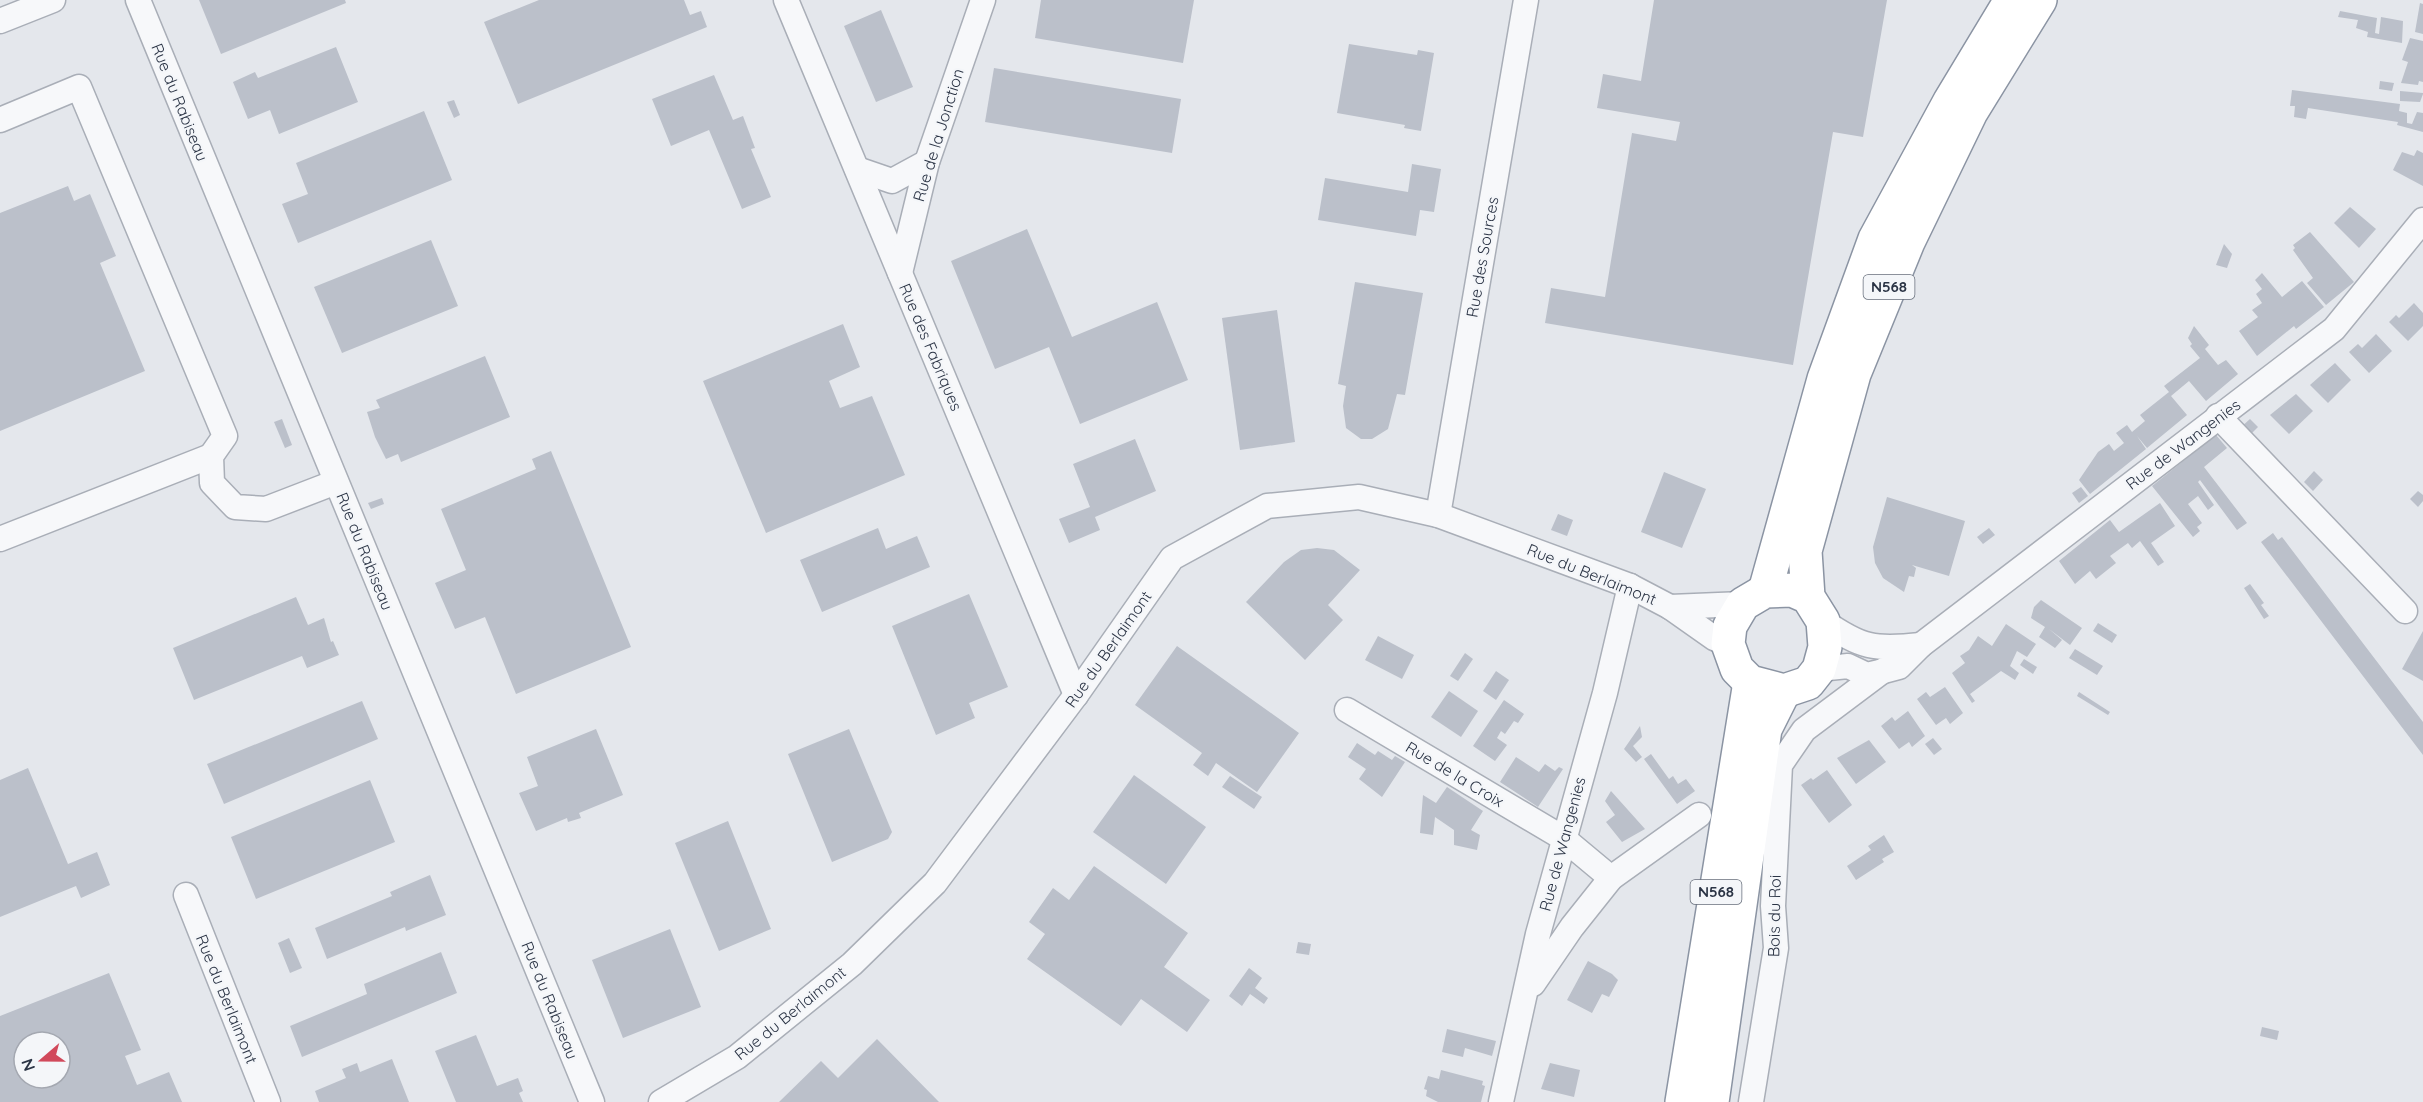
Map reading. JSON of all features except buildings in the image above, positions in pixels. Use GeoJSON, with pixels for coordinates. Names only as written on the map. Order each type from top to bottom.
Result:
{"type":"FeatureCollection","features":[{"type":"Feature","properties":{"kind":"highway","name":"N568"},"geometry":{"type":"LineString","coordinates":[[1728,644],[1730,626],[1754,597],[1824,379],[1875,239],[1950,101],[2011,0]]}},
{"type":"Feature","properties":{"kind":"highway","name":"N568"},"geometry":{"type":"LineString","coordinates":[[1819,669],[1825,647],[1815,609],[1805,551],[1854,374],[1908,242],[1971,112],[2040,0]]}},
{"type":"Feature","properties":{"kind":"highway"},"geometry":{"type":"LineString","coordinates":[[1754,597],[1792,590],[1815,609]]}},
{"type":"Feature","properties":{"kind":"highway"},"geometry":{"type":"LineString","coordinates":[[1728,644],[1737,669],[1750,682],[1784,692],[1808,683],[1819,669]]}},
{"type":"Feature","properties":{"kind":"highway","name":"N568"},"geometry":{"type":"LineString","coordinates":[[1682,1102],[1750,682]]}},
{"type":"Feature","properties":{"kind":"highway","name":"N568"},"geometry":{"type":"LineString","coordinates":[[1712,1102],[1765,729],[1784,692]]}},
{"type":"Feature","properties":{"kind":"street"},"geometry":{"type":"LineString","coordinates":[[0,21],[53,0]]}},
{"type":"Feature","properties":{"kind":"street","name":"Rue du Rabiseau"},"geometry":{"type":"LineString","coordinates":[[138,0],[592,1102]]}},
{"type":"Feature","properties":{"kind":"street","name":"Rue des Fabriques"},"geometry":{"type":"LineString","coordinates":[[786,0],[1076,694]]}},
{"type":"Feature","properties":{"kind":"street","name":"Rue de la Jonction"},"geometry":{"type":"LineString","coordinates":[[900,273],[927,162],[983,0]]}},
{"type":"Feature","properties":{"kind":"street","name":"Rue des Sources"},"geometry":{"type":"LineString","coordinates":[[1438,515],[1526,0]]}},
{"type":"Feature","properties":{"kind":"street"},"geometry":{"type":"LineString","coordinates":[[0,120],[79,87],[225,436],[211,456],[0,539]]}},
{"type":"Feature","properties":{"kind":"street"},"geometry":{"type":"LineString","coordinates":[[857,168],[892,181],[927,162]]}},
{"type":"Feature","properties":{"kind":"street","name":"Rue de Wangenies"},"geometry":{"type":"LineString","coordinates":[[1884,671],[1899,667],[1921,645],[2334,329],[2423,220]]}},
{"type":"Feature","properties":{"kind":"street"},"geometry":{"type":"LineString","coordinates":[[2218,416],[2405,611]]}},
{"type":"Feature","properties":{"kind":"street"},"geometry":{"type":"LineString","coordinates":[[211,456],[212,483],[235,507],[266,509],[336,482]]}},
{"type":"Feature","properties":{"kind":"street","name":"Rue du Berlaimont"},"geometry":{"type":"LineString","coordinates":[[661,1102],[736,1057],[852,964],[935,883],[1076,694],[1172,558],[1267,506],[1359,496],[1438,515],[1630,586],[1670,607],[1714,638],[1728,644]]}},
{"type":"Feature","properties":{"kind":"street","name":"Rue de Wangenies"},"geometry":{"type":"LineString","coordinates":[[1501,1102],[1538,934],[1605,693],[1630,586]]}},
{"type":"Feature","properties":{"kind":"street","name":"Rue du Berlaimont"},"geometry":{"type":"LineString","coordinates":[[1670,607],[1754,597]]}},
{"type":"Feature","properties":{"kind":"street"},"geometry":{"type":"LineString","coordinates":[[1815,609],[1864,645],[1881,649],[1921,645]]}},
{"type":"Feature","properties":{"kind":"street","name":"Rue de Wangenies"},"geometry":{"type":"LineString","coordinates":[[1780,765],[1804,730],[1884,671],[1893,661],[1896,648]]}},
{"type":"Feature","properties":{"kind":"street"},"geometry":{"type":"LineString","coordinates":[[1819,669],[1848,666],[1867,675],[1884,671]]}},
{"type":"Feature","properties":{"kind":"street","name":"Rue de la Croix"},"geometry":{"type":"LineString","coordinates":[[1347,710],[1563,838],[1611,878]]}},
{"type":"Feature","properties":{"kind":"street","name":"Bois du Roi"},"geometry":{"type":"LineString","coordinates":[[1751,1102],[1776,948],[1773,906],[1780,765]]}},
{"type":"Feature","properties":{"kind":"street"},"geometry":{"type":"LineString","coordinates":[[1526,994],[1572,927],[1611,878],[1699,815]]}},
{"type":"Feature","properties":{"kind":"street","name":"Rue du Berlaimont"},"geometry":{"type":"LineString","coordinates":[[186,895],[268,1102]]}}]}
